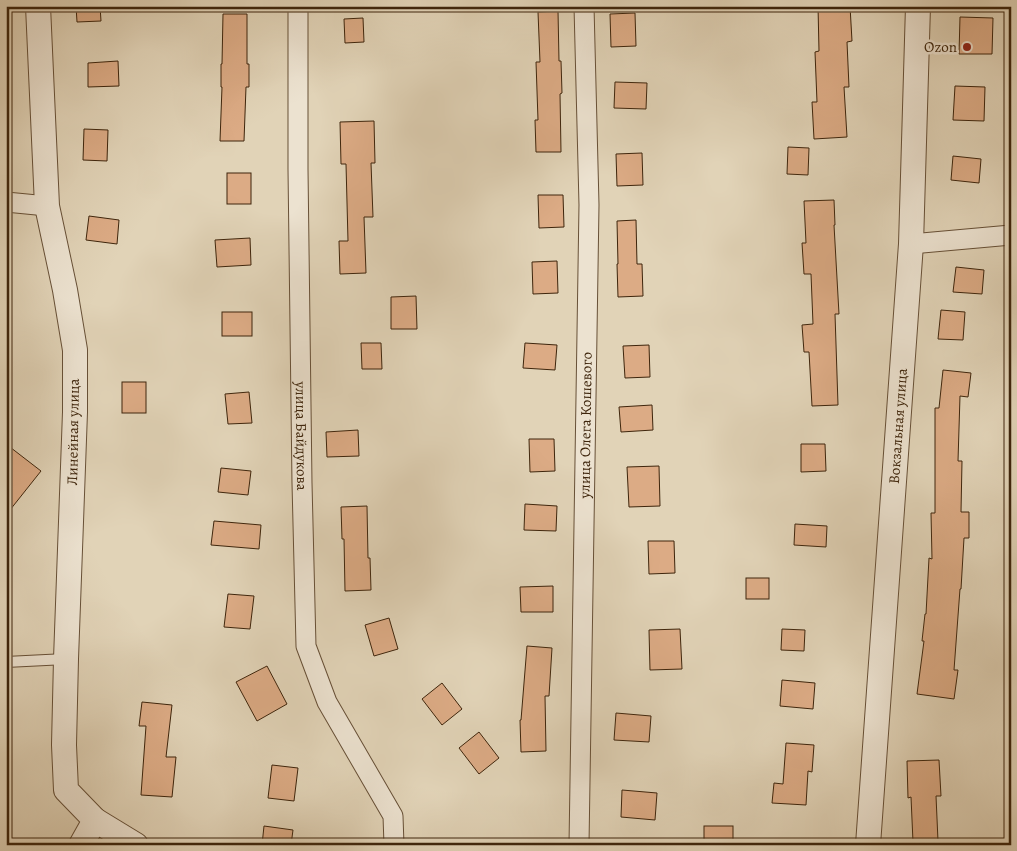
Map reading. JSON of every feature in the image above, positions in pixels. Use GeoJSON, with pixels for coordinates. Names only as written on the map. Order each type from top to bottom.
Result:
{"type":"FeatureCollection","features":[{"type":"Feature","properties":{"kind":"street","name":"Линейная улица"},"geometry":{"type":"LineString","coordinates":[[38,6],[47,206],[66,290],[75,350],[75,412],[64,745],[66,790],[95,820],[136,845]]}},
{"type":"Feature","properties":{"kind":"street","name":"улица Байдукова"},"geometry":{"type":"LineString","coordinates":[[298,6],[298,209],[306,646],[327,702],[393,816],[394,845]]}},
{"type":"Feature","properties":{"kind":"street","name":"улица Олега Кошевого"},"geometry":{"type":"LineString","coordinates":[[579,845],[589,205],[584,6]]}},
{"type":"Feature","properties":{"kind":"street","name":"Вокзальная улица"},"geometry":{"type":"LineString","coordinates":[[868,845],[911,244],[918,6]]}},
{"type":"Feature","properties":{"kind":"street"},"geometry":{"type":"LineString","coordinates":[[6,202],[47,206]]}},
{"type":"Feature","properties":{"kind":"street"},"geometry":{"type":"LineString","coordinates":[[911,244],[1011,235]]}},
{"type":"Feature","properties":{"kind":"street"},"geometry":{"type":"LineString","coordinates":[[81,845],[95,820]]}},
{"type":"Feature","properties":{"kind":"lane"},"geometry":{"type":"LineString","coordinates":[[6,662],[66,659]]}},
{"type":"Feature","properties":{"kind":"building"},"geometry":{"type":"Polygon","coordinates":[[[76,6],[100,6],[101,21],[77,22],[76,6]]]}},
{"type":"Feature","properties":{"kind":"building"},"geometry":{"type":"Polygon","coordinates":[[[818,6],[850,6],[852,41],[847,42],[849,87],[844,87],[847,137],[814,139],[812,102],[817,102],[815,52],[819,51],[818,6]]]}},
{"type":"Feature","properties":{"kind":"building"},"geometry":{"type":"Polygon","coordinates":[[[558,11],[562,93],[560,94],[561,152],[536,152],[535,120],[538,120],[536,62],[540,62],[538,12],[558,11]]]}},
{"type":"Feature","properties":{"kind":"building"},"geometry":{"type":"Polygon","coordinates":[[[635,13],[636,46],[611,47],[610,14],[635,13]]]}},
{"type":"Feature","properties":{"kind":"building"},"geometry":{"type":"Polygon","coordinates":[[[223,14],[247,14],[249,87],[246,87],[244,141],[220,141],[223,14]]]}},
{"type":"Feature","properties":{"kind":"building"},"geometry":{"type":"Polygon","coordinates":[[[960,17],[993,18],[992,54],[959,54],[960,17]]]}},
{"type":"Feature","properties":{"kind":"building"},"geometry":{"type":"Polygon","coordinates":[[[363,18],[364,42],[345,43],[344,19],[363,18]]]}},
{"type":"Feature","properties":{"kind":"building"},"geometry":{"type":"Polygon","coordinates":[[[118,61],[119,86],[88,87],[88,63],[118,61]]]}},
{"type":"Feature","properties":{"kind":"building"},"geometry":{"type":"Polygon","coordinates":[[[615,82],[647,83],[646,109],[614,108],[615,82]]]}},
{"type":"Feature","properties":{"kind":"building"},"geometry":{"type":"Polygon","coordinates":[[[955,86],[985,87],[984,121],[953,120],[955,86]]]}},
{"type":"Feature","properties":{"kind":"building"},"geometry":{"type":"Polygon","coordinates":[[[374,121],[375,163],[371,163],[373,217],[364,217],[366,273],[340,274],[339,241],[348,241],[346,164],[341,164],[340,122],[374,121]]]}},
{"type":"Feature","properties":{"kind":"building"},"geometry":{"type":"Polygon","coordinates":[[[84,129],[108,130],[107,161],[83,160],[84,129]]]}},
{"type":"Feature","properties":{"kind":"building"},"geometry":{"type":"Polygon","coordinates":[[[788,147],[809,148],[808,175],[787,174],[788,147]]]}},
{"type":"Feature","properties":{"kind":"building"},"geometry":{"type":"Polygon","coordinates":[[[642,153],[643,185],[617,186],[616,154],[642,153]]]}},
{"type":"Feature","properties":{"kind":"building"},"geometry":{"type":"Polygon","coordinates":[[[953,156],[981,159],[979,183],[951,180],[953,156]]]}},
{"type":"Feature","properties":{"kind":"building"},"geometry":{"type":"Polygon","coordinates":[[[227,173],[251,173],[251,204],[227,204],[227,173]]]}},
{"type":"Feature","properties":{"kind":"building"},"geometry":{"type":"Polygon","coordinates":[[[538,195],[563,195],[564,227],[539,228],[538,195]]]}},
{"type":"Feature","properties":{"kind":"building"},"geometry":{"type":"Polygon","coordinates":[[[834,200],[839,314],[835,314],[838,405],[812,406],[809,352],[804,352],[802,325],[813,324],[811,274],[804,274],[802,243],[806,243],[804,201],[834,200]]]}},
{"type":"Feature","properties":{"kind":"building"},"geometry":{"type":"Polygon","coordinates":[[[89,216],[119,220],[117,244],[86,240],[89,216]]]}},
{"type":"Feature","properties":{"kind":"building"},"geometry":{"type":"Polygon","coordinates":[[[636,220],[637,264],[642,264],[643,296],[618,297],[617,221],[636,220]]]}},
{"type":"Feature","properties":{"kind":"building"},"geometry":{"type":"Polygon","coordinates":[[[250,238],[251,265],[217,267],[215,240],[250,238]]]}},
{"type":"Feature","properties":{"kind":"building"},"geometry":{"type":"Polygon","coordinates":[[[557,261],[558,293],[533,294],[532,262],[557,261]]]}},
{"type":"Feature","properties":{"kind":"building"},"geometry":{"type":"Polygon","coordinates":[[[956,267],[984,270],[982,294],[953,292],[956,267]]]}},
{"type":"Feature","properties":{"kind":"building"},"geometry":{"type":"Polygon","coordinates":[[[416,296],[417,329],[391,329],[391,297],[416,296]]]}},
{"type":"Feature","properties":{"kind":"building"},"geometry":{"type":"Polygon","coordinates":[[[941,310],[965,312],[963,340],[938,339],[941,310]]]}},
{"type":"Feature","properties":{"kind":"building"},"geometry":{"type":"Polygon","coordinates":[[[222,312],[252,312],[252,336],[222,336],[222,312]]]}},
{"type":"Feature","properties":{"kind":"building"},"geometry":{"type":"Polygon","coordinates":[[[361,343],[381,343],[382,369],[362,369],[361,343]]]}},
{"type":"Feature","properties":{"kind":"building"},"geometry":{"type":"Polygon","coordinates":[[[525,343],[557,345],[555,370],[523,368],[525,343]]]}},
{"type":"Feature","properties":{"kind":"building"},"geometry":{"type":"Polygon","coordinates":[[[649,345],[650,377],[625,378],[623,346],[649,345]]]}},
{"type":"Feature","properties":{"kind":"building"},"geometry":{"type":"Polygon","coordinates":[[[943,370],[971,373],[968,397],[960,396],[958,461],[962,461],[961,512],[969,512],[969,538],[964,538],[954,670],[958,670],[954,699],[917,694],[924,641],[922,641],[926,614],[929,558],[932,559],[931,513],[935,513],[935,408],[939,408],[943,370]]]}},
{"type":"Feature","properties":{"kind":"building"},"geometry":{"type":"Polygon","coordinates":[[[122,382],[146,382],[146,413],[122,413],[122,382]]]}},
{"type":"Feature","properties":{"kind":"building"},"geometry":{"type":"Polygon","coordinates":[[[249,392],[252,423],[228,424],[225,394],[249,392]]]}},
{"type":"Feature","properties":{"kind":"building"},"geometry":{"type":"Polygon","coordinates":[[[652,405],[653,430],[621,432],[619,407],[652,405]]]}},
{"type":"Feature","properties":{"kind":"building"},"geometry":{"type":"Polygon","coordinates":[[[358,430],[359,456],[327,457],[326,432],[358,430]]]}},
{"type":"Feature","properties":{"kind":"building"},"geometry":{"type":"Polygon","coordinates":[[[529,439],[554,439],[555,471],[530,472],[529,439]]]}},
{"type":"Feature","properties":{"kind":"building"},"geometry":{"type":"Polygon","coordinates":[[[6,444],[41,471],[6,515],[6,444]]]}},
{"type":"Feature","properties":{"kind":"building"},"geometry":{"type":"Polygon","coordinates":[[[801,444],[825,444],[826,471],[801,472],[801,444]]]}},
{"type":"Feature","properties":{"kind":"building"},"geometry":{"type":"Polygon","coordinates":[[[659,466],[660,506],[629,507],[627,467],[659,466]]]}},
{"type":"Feature","properties":{"kind":"building"},"geometry":{"type":"Polygon","coordinates":[[[221,468],[251,471],[248,495],[218,492],[221,468]]]}},
{"type":"Feature","properties":{"kind":"building"},"geometry":{"type":"Polygon","coordinates":[[[525,504],[557,506],[556,531],[524,530],[525,504]]]}},
{"type":"Feature","properties":{"kind":"building"},"geometry":{"type":"Polygon","coordinates":[[[367,506],[371,590],[345,591],[341,507],[367,506]]]}},
{"type":"Feature","properties":{"kind":"building"},"geometry":{"type":"Polygon","coordinates":[[[214,521],[261,525],[259,549],[211,545],[214,521]]]}},
{"type":"Feature","properties":{"kind":"building"},"geometry":{"type":"Polygon","coordinates":[[[795,524],[827,526],[826,547],[794,545],[795,524]]]}},
{"type":"Feature","properties":{"kind":"building"},"geometry":{"type":"Polygon","coordinates":[[[648,541],[674,541],[675,573],[649,574],[648,541]]]}},
{"type":"Feature","properties":{"kind":"building"},"geometry":{"type":"Polygon","coordinates":[[[746,578],[769,578],[769,599],[746,599],[746,578]]]}},
{"type":"Feature","properties":{"kind":"building"},"geometry":{"type":"Polygon","coordinates":[[[553,586],[553,612],[521,612],[520,587],[553,586]]]}},
{"type":"Feature","properties":{"kind":"building"},"geometry":{"type":"Polygon","coordinates":[[[228,594],[254,596],[250,629],[224,627],[228,594]]]}},
{"type":"Feature","properties":{"kind":"building"},"geometry":{"type":"Polygon","coordinates":[[[389,618],[398,649],[374,656],[365,625],[389,618]]]}},
{"type":"Feature","properties":{"kind":"building"},"geometry":{"type":"Polygon","coordinates":[[[680,629],[682,669],[650,670],[649,630],[680,629]]]}},
{"type":"Feature","properties":{"kind":"building"},"geometry":{"type":"Polygon","coordinates":[[[782,629],[805,630],[804,651],[781,650],[782,629]]]}},
{"type":"Feature","properties":{"kind":"building"},"geometry":{"type":"Polygon","coordinates":[[[527,646],[552,648],[549,696],[545,696],[546,751],[521,752],[520,720],[527,646]]]}},
{"type":"Feature","properties":{"kind":"building"},"geometry":{"type":"Polygon","coordinates":[[[267,666],[287,704],[257,721],[236,682],[267,666]]]}},
{"type":"Feature","properties":{"kind":"building"},"geometry":{"type":"Polygon","coordinates":[[[782,680],[815,683],[813,709],[780,706],[782,680]]]}},
{"type":"Feature","properties":{"kind":"building"},"geometry":{"type":"Polygon","coordinates":[[[442,683],[462,709],[442,725],[422,699],[442,683]]]}},
{"type":"Feature","properties":{"kind":"building"},"geometry":{"type":"Polygon","coordinates":[[[142,702],[172,705],[166,757],[176,757],[172,797],[141,795],[146,726],[139,726],[142,702]]]}},
{"type":"Feature","properties":{"kind":"building"},"geometry":{"type":"Polygon","coordinates":[[[616,713],[651,716],[649,742],[614,740],[616,713]]]}},
{"type":"Feature","properties":{"kind":"building"},"geometry":{"type":"Polygon","coordinates":[[[479,732],[499,758],[479,774],[459,748],[479,732]]]}},
{"type":"Feature","properties":{"kind":"building"},"geometry":{"type":"Polygon","coordinates":[[[786,743],[814,745],[812,772],[808,771],[806,805],[772,803],[774,783],[783,784],[786,743]]]}},
{"type":"Feature","properties":{"kind":"building"},"geometry":{"type":"Polygon","coordinates":[[[939,760],[941,796],[936,796],[938,841],[913,842],[911,797],[908,798],[907,761],[939,760]]]}},
{"type":"Feature","properties":{"kind":"building"},"geometry":{"type":"Polygon","coordinates":[[[272,765],[298,768],[294,801],[268,798],[272,765]]]}},
{"type":"Feature","properties":{"kind":"building"},"geometry":{"type":"Polygon","coordinates":[[[622,790],[657,793],[655,820],[621,817],[622,790]]]}},
{"type":"Feature","properties":{"kind":"building"},"geometry":{"type":"Polygon","coordinates":[[[264,826],[293,830],[291,845],[262,845],[264,826]]]}},
{"type":"Feature","properties":{"kind":"building"},"geometry":{"type":"Polygon","coordinates":[[[704,826],[733,826],[733,845],[704,845],[704,826]]]}},
{"type":"Feature","properties":{"kind":"place","name":"Ozon"},"geometry":{"type":"Point","coordinates":[967,47]}}]}
